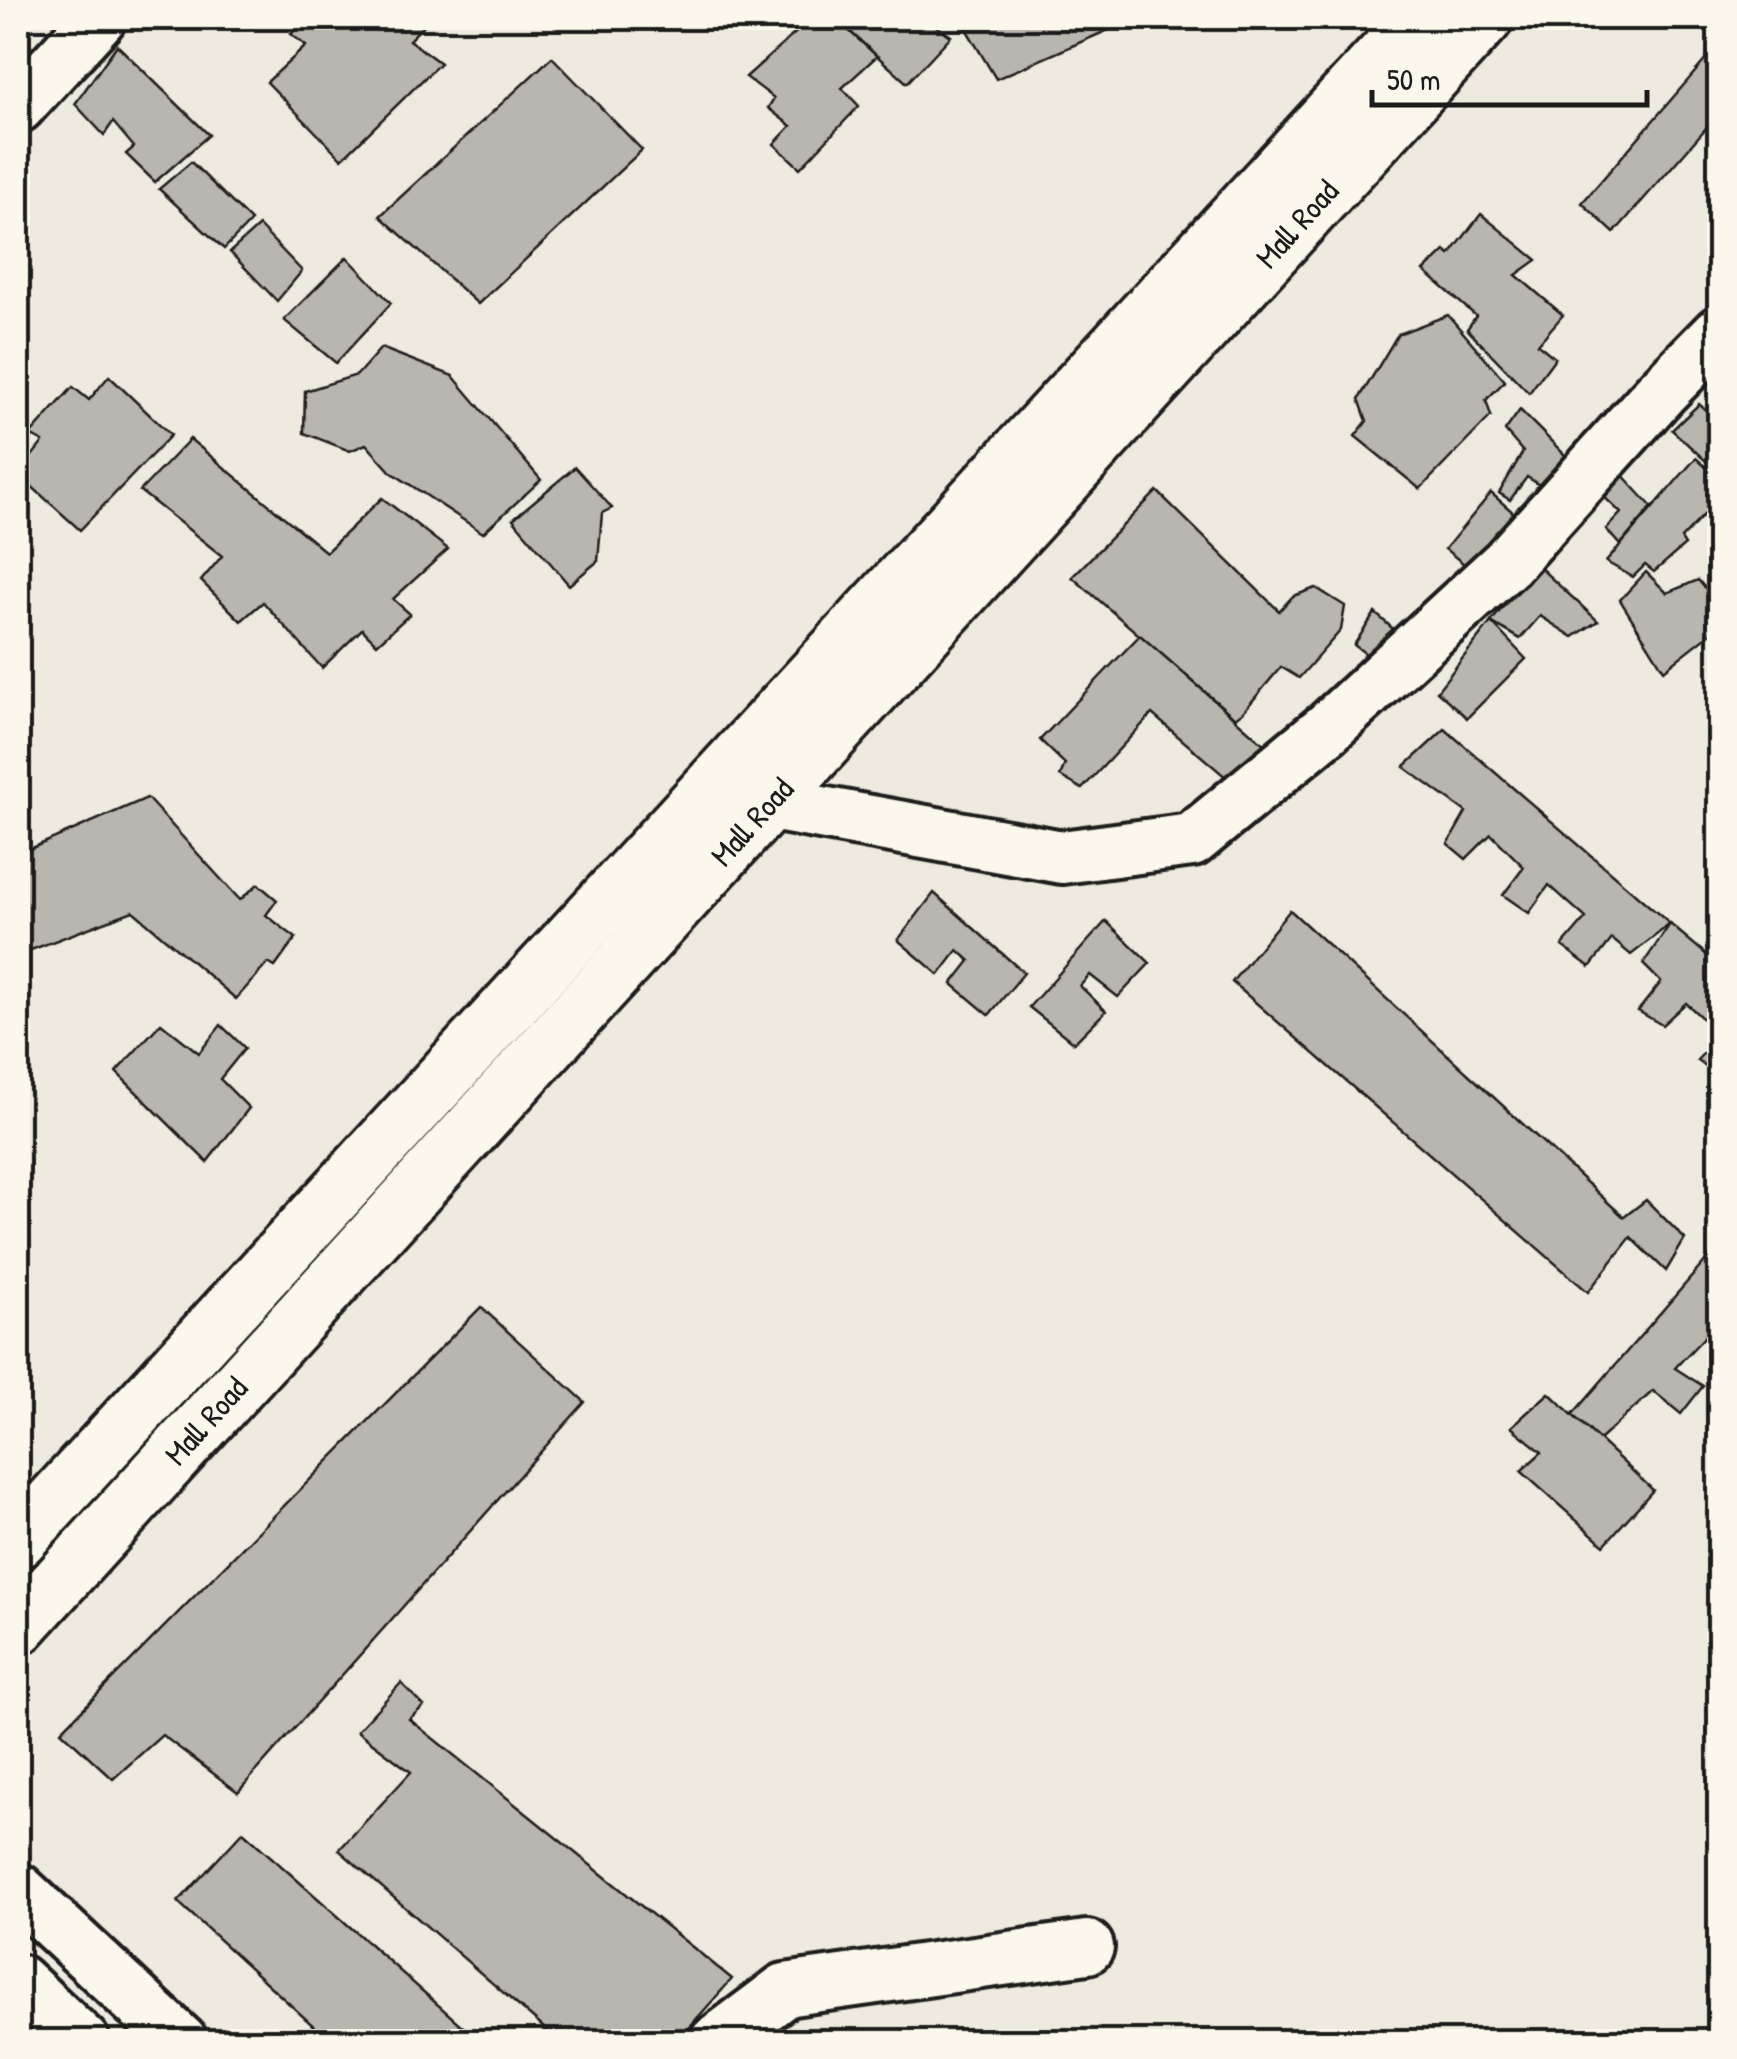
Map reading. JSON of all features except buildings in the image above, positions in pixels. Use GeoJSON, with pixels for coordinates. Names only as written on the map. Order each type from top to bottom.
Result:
{"type":"FeatureCollection","features":[{"type":"Feature","properties":{"kind":"main road","name":"Mall Road"},"geometry":{"type":"LineString","coordinates":[[18,1540],[1420,18]]}},
{"type":"Feature","properties":{"kind":"main road","name":"Mall Road"},"geometry":{"type":"LineString","coordinates":[[18,1627],[1485,18]]}},
{"type":"Feature","properties":{"kind":"street"},"geometry":{"type":"LineString","coordinates":[[18,106],[99,18]]}},
{"type":"Feature","properties":{"kind":"street"},"geometry":{"type":"LineString","coordinates":[[707,792],[1062,857],[1192,840],[1328,728],[1507,564],[1720,332]]}},
{"type":"Feature","properties":{"kind":"street"},"geometry":{"type":"LineString","coordinates":[[18,1890],[180,2042]]}},
{"type":"Feature","properties":{"kind":"street"},"geometry":{"type":"LineString","coordinates":[[716,2042],[785,1990],[1087,1947]]}},
{"type":"Feature","properties":{"kind":"street"},"geometry":{"type":"LineString","coordinates":[[18,1982],[83,2042]]}}]}
